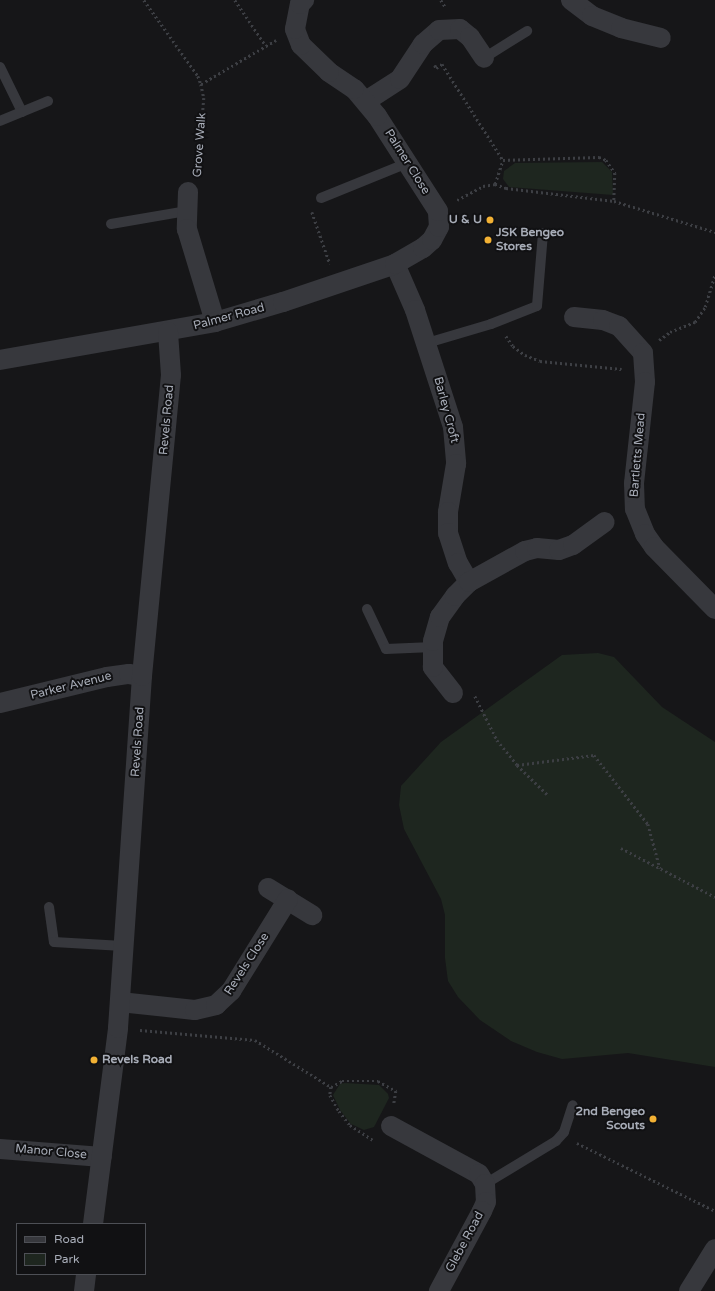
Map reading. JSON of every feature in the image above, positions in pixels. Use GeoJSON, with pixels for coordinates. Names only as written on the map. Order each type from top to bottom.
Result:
{"type":"FeatureCollection","features":[{"type":"Feature","properties":{"kind":"street"},"geometry":{"type":"LineString","coordinates":[[295,29],[300,4],[304,0]]}},
{"type":"Feature","properties":{"kind":"street"},"geometry":{"type":"LineString","coordinates":[[571,0],[592,16],[621,28],[660,38]]}},
{"type":"Feature","properties":{"kind":"street","name":"Palmer Close"},"geometry":{"type":"LineString","coordinates":[[295,29],[301,45],[315,60],[366,101],[407,163],[439,219]]}},
{"type":"Feature","properties":{"kind":"street"},"geometry":{"type":"LineString","coordinates":[[366,101],[400,79],[423,44],[439,30],[460,29],[470,37],[484,58]]}},
{"type":"Feature","properties":{"kind":"street"},"geometry":{"type":"LineString","coordinates":[[186,202],[186,229],[215,322]]}},
{"type":"Feature","properties":{"kind":"street","name":"Palmer Road"},"geometry":{"type":"LineString","coordinates":[[0,360],[168,332],[215,322],[336,284],[395,264],[423,248],[439,219]]}},
{"type":"Feature","properties":{"kind":"street","name":"Barley Croft"},"geometry":{"type":"LineString","coordinates":[[395,264],[426,343],[449,414],[456,447],[448,533],[458,563],[469,582]]}},
{"type":"Feature","properties":{"kind":"street","name":"Bartletts Mead"},"geometry":{"type":"LineString","coordinates":[[574,317],[603,320],[619,326],[643,353],[645,382],[634,483],[635,509],[645,534],[654,547],[715,609]]}},
{"type":"Feature","properties":{"kind":"street","name":"Revels Road"},"geometry":{"type":"LineString","coordinates":[[93,1223],[118,1028],[142,676],[171,375],[168,332]]}},
{"type":"Feature","properties":{"kind":"street"},"geometry":{"type":"LineString","coordinates":[[454,693],[433,666],[433,648],[440,617],[469,582],[525,551],[537,548],[559,550],[573,545],[605,522]]}},
{"type":"Feature","properties":{"kind":"street","name":"Parker Avenue"},"geometry":{"type":"LineString","coordinates":[[0,703],[107,677],[142,676]]}},
{"type":"Feature","properties":{"kind":"street"},"geometry":{"type":"LineString","coordinates":[[268,888],[312,915]]}},
{"type":"Feature","properties":{"kind":"street","name":"Revels Close"},"geometry":{"type":"LineString","coordinates":[[120,1002],[194,1010],[216,1006],[231,991],[288,899]]}},
{"type":"Feature","properties":{"kind":"street"},"geometry":{"type":"LineString","coordinates":[[391,1126],[478,1174],[485,1184]]}},
{"type":"Feature","properties":{"kind":"street","name":"Manor Close"},"geometry":{"type":"LineString","coordinates":[[0,1149],[102,1156]]}},
{"type":"Feature","properties":{"kind":"street","name":"Glebe Road"},"geometry":{"type":"LineString","coordinates":[[439,1291],[486,1202],[485,1184]]}},
{"type":"Feature","properties":{"kind":"street"},"geometry":{"type":"LineString","coordinates":[[689,1291],[715,1249]]}},
{"type":"Feature","properties":{"kind":"street"},"geometry":{"type":"LineString","coordinates":[[84,1291],[86,1275]]}},
{"type":"Feature","properties":{"kind":"lane"},"geometry":{"type":"LineString","coordinates":[[484,58],[526,31]]}},
{"type":"Feature","properties":{"kind":"lane"},"geometry":{"type":"LineString","coordinates":[[0,67],[22,112]]}},
{"type":"Feature","properties":{"kind":"lane"},"geometry":{"type":"LineString","coordinates":[[0,121],[48,101]]}},
{"type":"Feature","properties":{"kind":"lane"},"geometry":{"type":"LineString","coordinates":[[321,198],[407,163]]}},
{"type":"Feature","properties":{"kind":"lane"},"geometry":{"type":"LineString","coordinates":[[111,224],[186,202]]}},
{"type":"Feature","properties":{"kind":"lane"},"geometry":{"type":"LineString","coordinates":[[426,343],[491,324],[537,306],[543,233]]}},
{"type":"Feature","properties":{"kind":"lane"},"geometry":{"type":"LineString","coordinates":[[367,608],[386,649],[433,648]]}},
{"type":"Feature","properties":{"kind":"lane"},"geometry":{"type":"LineString","coordinates":[[49,908],[54,942],[123,946]]}},
{"type":"Feature","properties":{"kind":"lane"},"geometry":{"type":"LineString","coordinates":[[485,1184],[538,1154],[556,1141],[564,1132],[573,1105]]}},
{"type":"Feature","properties":{"kind":"path","name":"Grove Walk"},"geometry":{"type":"LineString","coordinates":[[144,0],[198,76],[204,98],[198,183],[186,202]]}},
{"type":"Feature","properties":{"kind":"path"},"geometry":{"type":"LineString","coordinates":[[235,0],[266,46]]}},
{"type":"Feature","properties":{"kind":"path"},"geometry":{"type":"LineString","coordinates":[[201,84],[295,29]]}},
{"type":"Feature","properties":{"kind":"path"},"geometry":{"type":"LineString","coordinates":[[423,44],[436,68],[442,64],[502,160],[495,184]]}},
{"type":"Feature","properties":{"kind":"path"},"geometry":{"type":"LineString","coordinates":[[502,160],[599,157],[606,160],[615,173],[614,201]]}},
{"type":"Feature","properties":{"kind":"path"},"geometry":{"type":"LineString","coordinates":[[439,219],[483,186],[495,184],[506,188],[614,201],[715,232]]}},
{"type":"Feature","properties":{"kind":"path"},"geometry":{"type":"LineString","coordinates":[[321,198],[312,212],[336,284]]}},
{"type":"Feature","properties":{"kind":"path"},"geometry":{"type":"LineString","coordinates":[[454,693],[473,692],[497,740],[517,765],[548,795]]}},
{"type":"Feature","properties":{"kind":"path"},"geometry":{"type":"LineString","coordinates":[[517,765],[594,755],[648,824],[660,868]]}},
{"type":"Feature","properties":{"kind":"path"},"geometry":{"type":"LineString","coordinates":[[621,848],[715,897]]}},
{"type":"Feature","properties":{"kind":"path"},"geometry":{"type":"LineString","coordinates":[[118,1028],[255,1040],[331,1087],[342,1081],[378,1081],[396,1091],[391,1126]]}},
{"type":"Feature","properties":{"kind":"path"},"geometry":{"type":"LineString","coordinates":[[564,1132],[574,1141],[715,1211]]}},
{"type":"Feature","properties":{"kind":"green space"},"geometry":{"type":"Polygon","coordinates":[[[602,162],[612,172],[613,195],[509,187],[503,179],[504,171],[515,163],[602,162]]]}},
{"type":"Feature","properties":{"kind":"green space"},"geometry":{"type":"Polygon","coordinates":[[[598,653],[614,657],[662,707],[715,742],[715,1067],[628,1053],[562,1059],[537,1052],[511,1041],[480,1020],[458,997],[448,981],[445,958],[445,915],[441,899],[404,829],[399,805],[401,786],[441,742],[562,655],[598,653]]]}},
{"type":"Feature","properties":{"kind":"green space"},"geometry":{"type":"Polygon","coordinates":[[[340,1084],[379,1085],[388,1094],[389,1098],[374,1127],[364,1130],[351,1124],[340,1110],[333,1095],[340,1084]]]}},
{"type":"Feature","properties":{"kind":"place","name":"U & U"},"geometry":{"type":"Point","coordinates":[490,220]}},
{"type":"Feature","properties":{"kind":"place","name":"JSK Bengeo Stores"},"geometry":{"type":"Point","coordinates":[488,240]}},
{"type":"Feature","properties":{"kind":"place","name":"Revels Road"},"geometry":{"type":"Point","coordinates":[94,1060]}},
{"type":"Feature","properties":{"kind":"place","name":"2nd Bengeo Scouts"},"geometry":{"type":"Point","coordinates":[653,1119]}}]}
